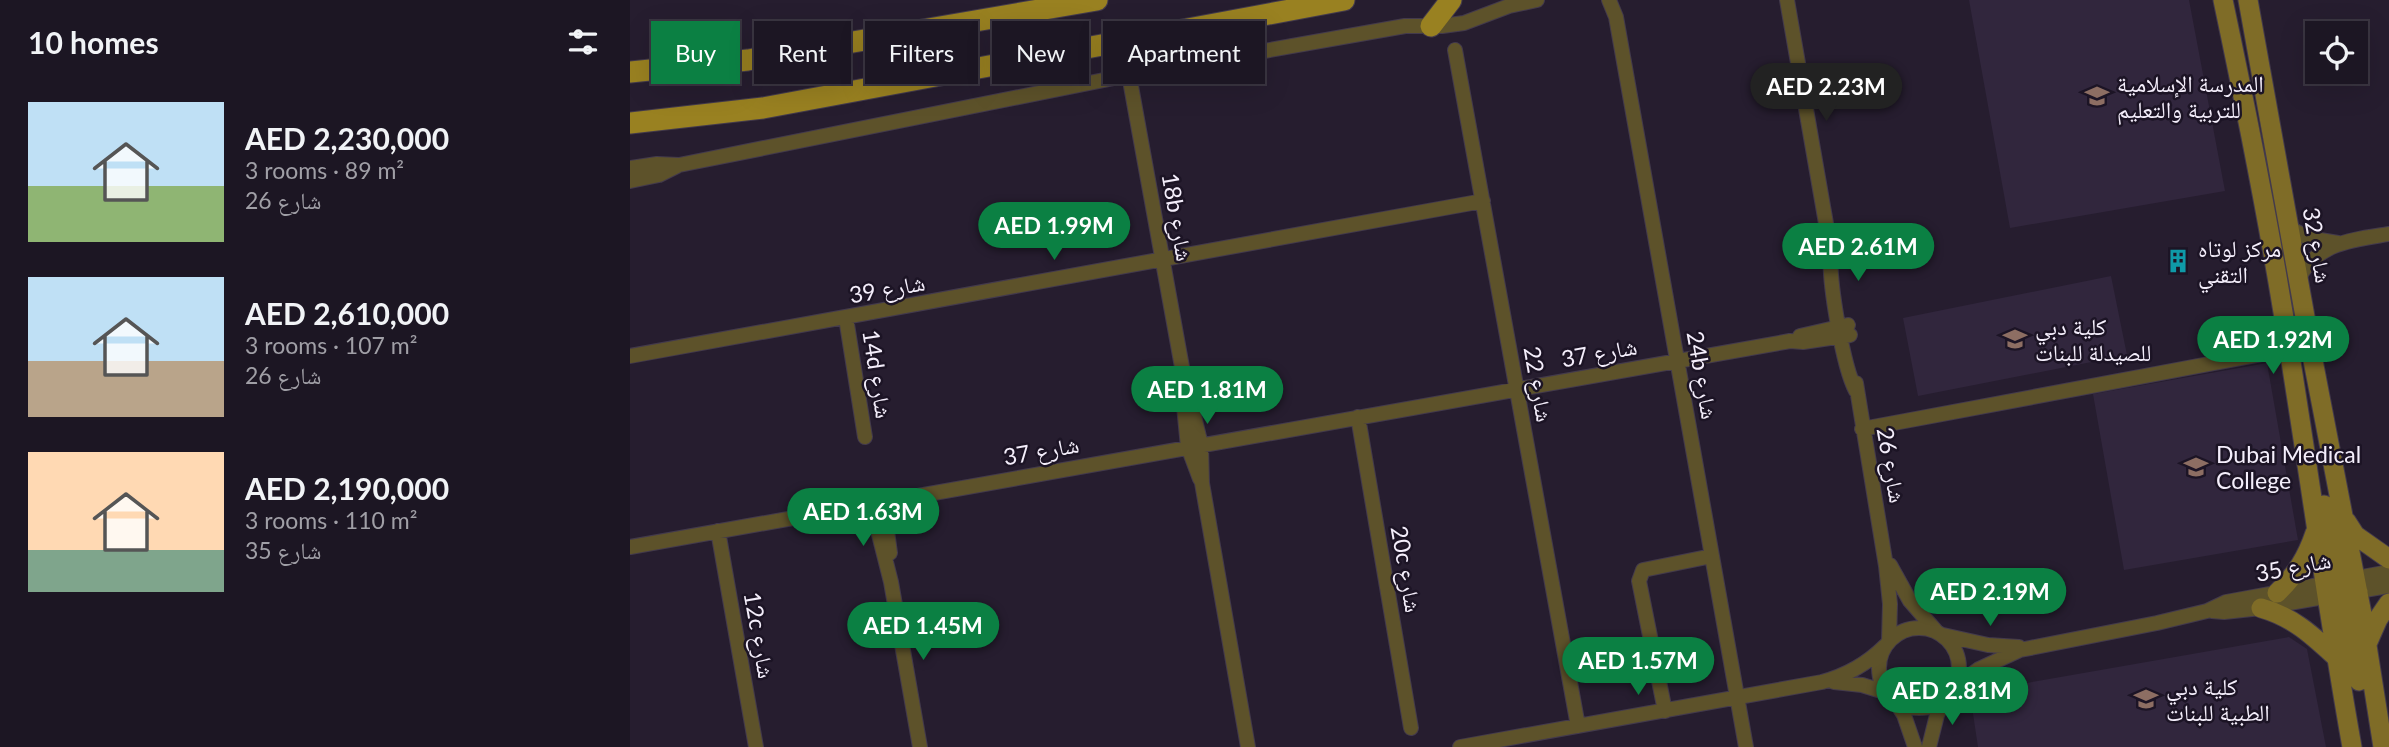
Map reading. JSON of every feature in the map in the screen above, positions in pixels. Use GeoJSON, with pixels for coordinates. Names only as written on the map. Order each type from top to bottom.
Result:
{"type":"FeatureCollection","features":[{"type":"Feature","properties":{"kind":"main road"},"geometry":{"type":"LineString","coordinates":[[630,72],[748,60],[1097,0]]}},
{"type":"Feature","properties":{"kind":"main road"},"geometry":{"type":"LineString","coordinates":[[630,123],[763,108],[1344,0]]}},
{"type":"Feature","properties":{"kind":"main road"},"geometry":{"type":"LineString","coordinates":[[1431,26],[1448,4]]}},
{"type":"Feature","properties":{"kind":"street"},"geometry":{"type":"LineString","coordinates":[[1265,51],[1405,26],[1464,23],[1500,8],[1537,0]]}},
{"type":"Feature","properties":{"kind":"street","name":"شارع 26"},"geometry":{"type":"LineString","coordinates":[[1787,0],[1831,252],[1838,271],[1847,371],[1856,391],[1883,548],[1890,604],[1887,644]]}},
{"type":"Feature","properties":{"kind":"street","name":"شارع 32"},"geometry":{"type":"LineString","coordinates":[[2223,0],[2246,106],[2289,349],[2315,532],[2367,645],[2382,741]]}},
{"type":"Feature","properties":{"kind":"street","name":"شارع 32"},"geometry":{"type":"LineString","coordinates":[[2248,0],[2342,514],[2336,657],[2352,747]]}},
{"type":"Feature","properties":{"kind":"street"},"geometry":{"type":"LineString","coordinates":[[1448,4],[1464,23]]}},
{"type":"Feature","properties":{"kind":"street","name":"24b شارع"},"geometry":{"type":"LineString","coordinates":[[1612,6],[1746,747]]}},
{"type":"Feature","properties":{"kind":"street","name":"شارع 22"},"geometry":{"type":"LineString","coordinates":[[1455,50],[1578,726]]}},
{"type":"Feature","properties":{"kind":"street"},"geometry":{"type":"LineString","coordinates":[[630,168],[679,165],[1103,80]]}},
{"type":"Feature","properties":{"kind":"street","name":"18b شارع"},"geometry":{"type":"LineString","coordinates":[[1131,84],[1182,367],[1192,399],[1195,446],[1248,747]]}},
{"type":"Feature","properties":{"kind":"street"},"geometry":{"type":"LineString","coordinates":[[630,181],[659,175],[679,165]]}},
{"type":"Feature","properties":{"kind":"street","name":"شارع 39"},"geometry":{"type":"LineString","coordinates":[[630,356],[1483,201]]}},
{"type":"Feature","properties":{"kind":"street"},"geometry":{"type":"LineString","coordinates":[[2290,228],[2308,238],[2339,243]]}},
{"type":"Feature","properties":{"kind":"street"},"geometry":{"type":"LineString","coordinates":[[2298,279],[2319,253],[2339,243],[2389,234]]}},
{"type":"Feature","properties":{"kind":"street","name":"14d شارع"},"geometry":{"type":"LineString","coordinates":[[846,318],[866,437]]}},
{"type":"Feature","properties":{"kind":"street","name":"شارع 37"},"geometry":{"type":"LineString","coordinates":[[630,547],[1790,341],[1809,332],[1845,331]]}},
{"type":"Feature","properties":{"kind":"street"},"geometry":{"type":"LineString","coordinates":[[1862,429],[2289,349]]}},
{"type":"Feature","properties":{"kind":"street"},"geometry":{"type":"LineString","coordinates":[[2298,407],[2311,429],[2366,714],[2382,741]]}},
{"type":"Feature","properties":{"kind":"street","name":"20c شارع"},"geometry":{"type":"LineString","coordinates":[[1358,417],[1411,729]]}},
{"type":"Feature","properties":{"kind":"street"},"geometry":{"type":"LineString","coordinates":[[877,502],[920,747]]}},
{"type":"Feature","properties":{"kind":"street"},"geometry":{"type":"LineString","coordinates":[[2342,514],[2355,535],[2389,559]]}},
{"type":"Feature","properties":{"kind":"street","name":"12c شارع"},"geometry":{"type":"LineString","coordinates":[[718,531],[756,747]]}},
{"type":"Feature","properties":{"kind":"street"},"geometry":{"type":"LineString","coordinates":[[2277,593],[2299,568],[2310,549],[2315,532]]}},
{"type":"Feature","properties":{"kind":"street","name":"شارع 26"},"geometry":{"type":"LineString","coordinates":[[1883,548],[1910,601],[1939,633]]}},
{"type":"Feature","properties":{"kind":"street"},"geometry":{"type":"LineString","coordinates":[[1665,710],[1639,581],[1643,570],[1712,556]]}},
{"type":"Feature","properties":{"kind":"street","name":"شارع 35"},"geometry":{"type":"LineString","coordinates":[[2207,611],[2262,608],[2389,572]]}},
{"type":"Feature","properties":{"kind":"street","name":"شارع 35"},"geometry":{"type":"LineString","coordinates":[[1950,692],[1992,662],[2035,646],[2157,623],[2207,611],[2226,602],[2277,593],[2389,586]]}},
{"type":"Feature","properties":{"kind":"street"},"geometry":{"type":"LineString","coordinates":[[2367,645],[2389,603]]}},
{"type":"Feature","properties":{"kind":"street"},"geometry":{"type":"LineString","coordinates":[[2262,608],[2288,617],[2301,625],[2336,657]]}},
{"type":"Feature","properties":{"kind":"street"},"geometry":{"type":"LineString","coordinates":[[1460,747],[1822,682],[1863,666],[1899,633],[1923,628],[1939,633],[1951,643],[1957,653],[1959,676],[1937,715],[1928,747]]}},
{"type":"Feature","properties":{"kind":"street","name":"شارع 35"},"geometry":{"type":"LineString","coordinates":[[1939,633],[1988,645],[2035,646]]}},
{"type":"Feature","properties":{"kind":"street"},"geometry":{"type":"LineString","coordinates":[[1887,644],[1879,670],[1882,682],[1904,715],[1915,747]]}},
{"type":"Feature","properties":{"kind":"street"},"geometry":{"type":"LineString","coordinates":[[1822,682],[1849,682],[1890,695],[1902,704],[1913,707],[1937,704],[1950,692]]}},
{"type":"Feature","properties":{"kind":"shaded area","name":"المدرسة الإسلامية للتربية والتعليم"},"geometry":{"type":"Polygon","coordinates":[[[1969,0],[2189,0],[2225,191],[2010,228],[1969,0]]]}},
{"type":"Feature","properties":{"kind":"shaded area","name":"كلية دبي للصيدلة للبنات"},"geometry":{"type":"Polygon","coordinates":[[[2111,276],[2127,355],[1918,396],[1903,318],[2111,276]]]}},
{"type":"Feature","properties":{"kind":"shaded area","name":"Dubai Medical College"},"geometry":{"type":"Polygon","coordinates":[[[2267,363],[2298,540],[2124,570],[2093,394],[2267,363]]]}},
{"type":"Feature","properties":{"kind":"shaded area","name":"كلية دبي الطبية للبنات"},"geometry":{"type":"Polygon","coordinates":[[[2289,637],[2307,649],[2326,747],[1978,747],[1972,707],[1981,691],[2289,637]]]}},
{"type":"Feature","properties":{"kind":"place","name":"المدرسة الإسلامية للتربية والتعليم"},"geometry":{"type":"Point","coordinates":[2097,96]}},
{"type":"Feature","properties":{"kind":"place","name":"مركز لوتاه التقني"},"geometry":{"type":"Point","coordinates":[2178,261]}},
{"type":"Feature","properties":{"kind":"place","name":"كلية دبي للصيدلة للبنات"},"geometry":{"type":"Point","coordinates":[2015,339]}},
{"type":"Feature","properties":{"kind":"place","name":"Dubai Medical College"},"geometry":{"type":"Point","coordinates":[2196,467]}},
{"type":"Feature","properties":{"kind":"place","name":"كلية دبي الطبية للبنات"},"geometry":{"type":"Point","coordinates":[2146,699]}}]}
